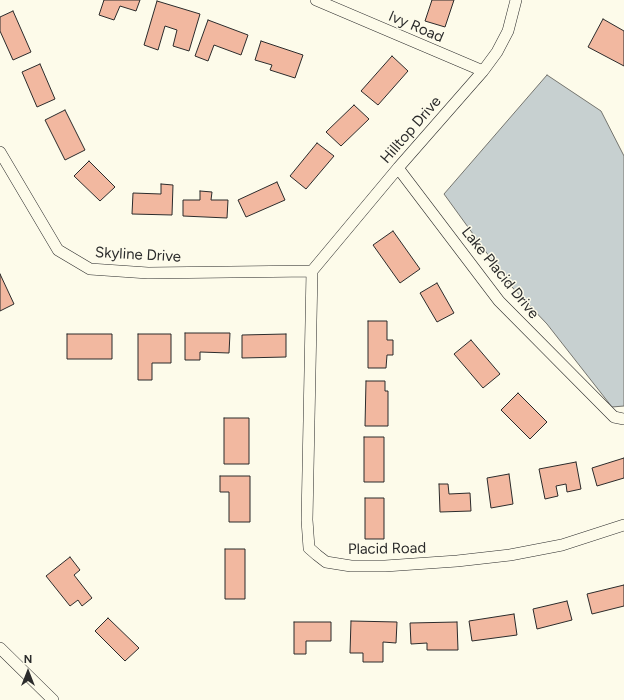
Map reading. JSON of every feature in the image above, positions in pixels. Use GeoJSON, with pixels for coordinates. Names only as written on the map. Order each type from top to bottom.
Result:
{"type":"FeatureCollection","features":[{"type":"Feature","properties":{"kind":"street","name":"Ivy Road"},"geometry":{"type":"LineString","coordinates":[[316,0],[483,71]]}},
{"type":"Feature","properties":{"kind":"street","name":"Hilltop Drive"},"geometry":{"type":"LineString","coordinates":[[312,271],[398,168],[483,71],[497,52],[508,31],[516,0]]}},
{"type":"Feature","properties":{"kind":"street","name":"Skyline Drive"},"geometry":{"type":"LineString","coordinates":[[0,152],[58,250],[90,269],[148,273],[312,271]]}},
{"type":"Feature","properties":{"kind":"street","name":"Lake Placid Drive"},"geometry":{"type":"LineString","coordinates":[[398,168],[499,301],[614,417],[624,419]]}},
{"type":"Feature","properties":{"kind":"street","name":"Placid Road"},"geometry":{"type":"LineString","coordinates":[[312,271],[307,520],[309,548],[317,555],[326,562],[351,566],[385,566],[457,561],[562,545],[624,525]]}},
{"type":"Feature","properties":{"kind":"street"},"geometry":{"type":"LineString","coordinates":[[0,648],[54,700]]}},
{"type":"Feature","properties":{"kind":"shaded area"},"geometry":{"type":"Polygon","coordinates":[[[547,75],[601,111],[624,156],[624,406],[612,407],[547,324],[510,285],[444,194],[547,75]]]}},
{"type":"Feature","properties":{"kind":"building"},"geometry":{"type":"Polygon","coordinates":[[[104,0],[140,0],[136,11],[120,6],[114,20],[99,15],[104,0]]]}},
{"type":"Feature","properties":{"kind":"building"},"geometry":{"type":"Polygon","coordinates":[[[432,0],[454,0],[445,27],[425,21],[432,0]]]}},
{"type":"Feature","properties":{"kind":"building"},"geometry":{"type":"Polygon","coordinates":[[[157,1],[200,14],[189,51],[173,46],[177,30],[165,26],[158,50],[144,45],[157,1]]]}},
{"type":"Feature","properties":{"kind":"building"},"geometry":{"type":"Polygon","coordinates":[[[13,11],[31,52],[13,60],[0,31],[0,17],[13,11]]]}},
{"type":"Feature","properties":{"kind":"building"},"geometry":{"type":"Polygon","coordinates":[[[603,19],[624,31],[624,66],[588,47],[603,19]]]}},
{"type":"Feature","properties":{"kind":"building"},"geometry":{"type":"Polygon","coordinates":[[[208,20],[248,35],[241,55],[214,45],[208,61],[195,56],[208,20]]]}},
{"type":"Feature","properties":{"kind":"building"},"geometry":{"type":"Polygon","coordinates":[[[261,41],[303,55],[295,78],[270,70],[272,65],[255,60],[261,41]]]}},
{"type":"Feature","properties":{"kind":"building"},"geometry":{"type":"Polygon","coordinates":[[[392,56],[408,71],[378,105],[361,91],[392,56]]]}},
{"type":"Feature","properties":{"kind":"building"},"geometry":{"type":"Polygon","coordinates":[[[40,64],[55,99],[37,107],[22,72],[40,64]]]}},
{"type":"Feature","properties":{"kind":"building"},"geometry":{"type":"Polygon","coordinates":[[[354,105],[369,119],[341,146],[326,132],[354,105]]]}},
{"type":"Feature","properties":{"kind":"building"},"geometry":{"type":"Polygon","coordinates":[[[65,110],[85,150],[65,160],[45,120],[65,110]]]}},
{"type":"Feature","properties":{"kind":"building"},"geometry":{"type":"Polygon","coordinates":[[[317,143],[334,156],[306,189],[290,176],[317,143]]]}},
{"type":"Feature","properties":{"kind":"building"},"geometry":{"type":"Polygon","coordinates":[[[89,161],[115,187],[100,201],[74,176],[89,161]]]}},
{"type":"Feature","properties":{"kind":"building"},"geometry":{"type":"Polygon","coordinates":[[[277,182],[285,200],[246,217],[238,200],[277,182]]]}},
{"type":"Feature","properties":{"kind":"building"},"geometry":{"type":"Polygon","coordinates":[[[161,184],[173,185],[172,215],[132,214],[133,193],[161,194],[161,184]]]}},
{"type":"Feature","properties":{"kind":"building"},"geometry":{"type":"Polygon","coordinates":[[[200,191],[212,192],[211,200],[228,200],[227,218],[183,216],[183,200],[200,200],[200,191]]]}},
{"type":"Feature","properties":{"kind":"building"},"geometry":{"type":"Polygon","coordinates":[[[393,231],[420,269],[400,283],[373,245],[393,231]]]}},
{"type":"Feature","properties":{"kind":"building"},"geometry":{"type":"Polygon","coordinates":[[[0,274],[14,304],[0,311],[0,274]]]}},
{"type":"Feature","properties":{"kind":"building"},"geometry":{"type":"Polygon","coordinates":[[[437,283],[454,313],[437,322],[420,293],[437,283]]]}},
{"type":"Feature","properties":{"kind":"building"},"geometry":{"type":"Polygon","coordinates":[[[368,321],[387,321],[387,340],[393,340],[393,355],[387,355],[386,368],[368,368],[368,321]]]}},
{"type":"Feature","properties":{"kind":"building"},"geometry":{"type":"Polygon","coordinates":[[[185,333],[230,333],[229,353],[200,352],[200,360],[185,360],[185,333]]]}},
{"type":"Feature","properties":{"kind":"building"},"geometry":{"type":"Polygon","coordinates":[[[67,334],[112,334],[112,359],[67,359],[67,334]]]}},
{"type":"Feature","properties":{"kind":"building"},"geometry":{"type":"Polygon","coordinates":[[[138,334],[171,334],[171,363],[152,363],[152,380],[138,380],[138,334]]]}},
{"type":"Feature","properties":{"kind":"building"},"geometry":{"type":"Polygon","coordinates":[[[286,334],[286,357],[242,358],[242,335],[286,334]]]}},
{"type":"Feature","properties":{"kind":"building"},"geometry":{"type":"Polygon","coordinates":[[[471,340],[500,374],[483,388],[454,354],[471,340]]]}},
{"type":"Feature","properties":{"kind":"building"},"geometry":{"type":"Polygon","coordinates":[[[366,381],[385,381],[385,391],[388,391],[388,426],[365,426],[366,381]]]}},
{"type":"Feature","properties":{"kind":"building"},"geometry":{"type":"Polygon","coordinates":[[[518,393],[547,422],[530,439],[501,410],[518,393]]]}},
{"type":"Feature","properties":{"kind":"building"},"geometry":{"type":"Polygon","coordinates":[[[224,418],[249,418],[249,464],[224,464],[224,418]]]}},
{"type":"Feature","properties":{"kind":"building"},"geometry":{"type":"Polygon","coordinates":[[[364,437],[384,437],[384,482],[364,482],[364,437]]]}},
{"type":"Feature","properties":{"kind":"building"},"geometry":{"type":"Polygon","coordinates":[[[624,458],[624,478],[597,486],[592,468],[624,458]]]}},
{"type":"Feature","properties":{"kind":"building"},"geometry":{"type":"Polygon","coordinates":[[[576,462],[581,489],[567,492],[566,484],[556,486],[558,496],[545,499],[539,469],[576,462]]]}},
{"type":"Feature","properties":{"kind":"building"},"geometry":{"type":"Polygon","coordinates":[[[509,474],[513,504],[491,508],[487,478],[509,474]]]}},
{"type":"Feature","properties":{"kind":"building"},"geometry":{"type":"Polygon","coordinates":[[[220,476],[250,476],[250,522],[229,522],[229,492],[220,492],[220,476]]]}},
{"type":"Feature","properties":{"kind":"building"},"geometry":{"type":"Polygon","coordinates":[[[439,484],[448,484],[449,494],[470,493],[471,511],[440,512],[439,484]]]}},
{"type":"Feature","properties":{"kind":"building"},"geometry":{"type":"Polygon","coordinates":[[[365,498],[384,498],[384,539],[365,539],[365,498]]]}},
{"type":"Feature","properties":{"kind":"building"},"geometry":{"type":"Polygon","coordinates":[[[225,549],[245,549],[245,599],[225,599],[225,549]]]}},
{"type":"Feature","properties":{"kind":"building"},"geometry":{"type":"Polygon","coordinates":[[[70,557],[80,570],[74,575],[92,598],[82,606],[78,600],[70,606],[46,576],[70,557]]]}},
{"type":"Feature","properties":{"kind":"building"},"geometry":{"type":"Polygon","coordinates":[[[624,585],[624,606],[592,614],[587,594],[624,585]]]}},
{"type":"Feature","properties":{"kind":"building"},"geometry":{"type":"Polygon","coordinates":[[[567,601],[572,620],[537,629],[533,609],[567,601]]]}},
{"type":"Feature","properties":{"kind":"building"},"geometry":{"type":"Polygon","coordinates":[[[514,614],[517,635],[472,641],[469,621],[514,614]]]}},
{"type":"Feature","properties":{"kind":"building"},"geometry":{"type":"Polygon","coordinates":[[[108,618],[139,648],[125,661],[95,631],[108,618]]]}},
{"type":"Feature","properties":{"kind":"building"},"geometry":{"type":"Polygon","coordinates":[[[351,621],[397,622],[396,643],[383,642],[383,662],[363,662],[363,653],[350,653],[351,621]]]}},
{"type":"Feature","properties":{"kind":"building"},"geometry":{"type":"Polygon","coordinates":[[[294,622],[331,622],[331,641],[306,641],[306,654],[294,654],[294,622]]]}},
{"type":"Feature","properties":{"kind":"building"},"geometry":{"type":"Polygon","coordinates":[[[457,622],[458,650],[427,650],[427,643],[411,644],[410,623],[457,622]]]}}]}
